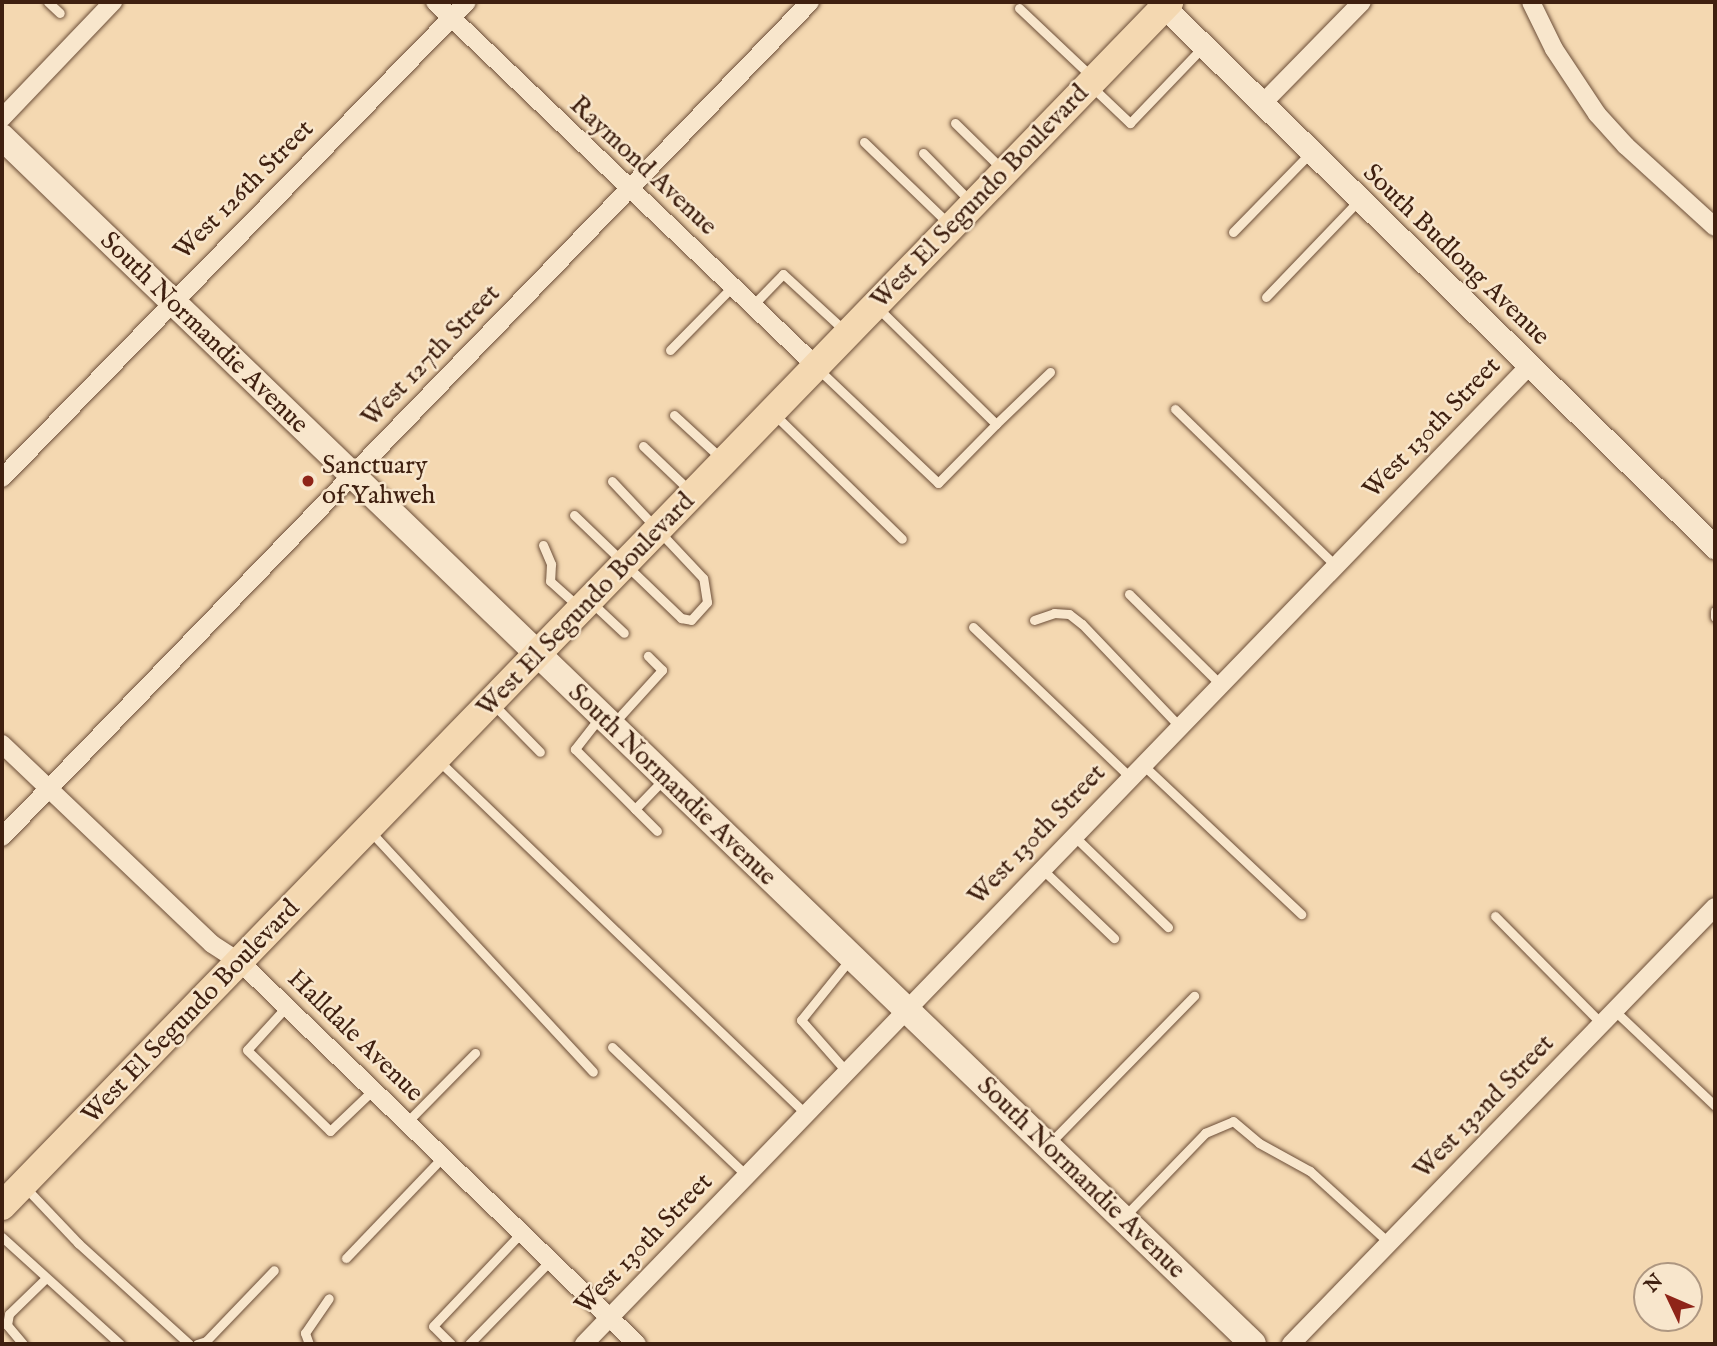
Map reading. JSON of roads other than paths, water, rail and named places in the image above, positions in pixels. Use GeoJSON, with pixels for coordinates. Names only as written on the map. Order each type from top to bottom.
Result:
{"type":"FeatureCollection","features":[{"type":"Feature","properties":{"kind":"main road","name":"West El Segundo Boulevard"},"geometry":{"type":"LineString","coordinates":[[2,1206],[438,760],[1092,82],[1164,3]]}},
{"type":"Feature","properties":{"kind":"main road","name":"South Normandie Avenue"},"geometry":{"type":"LineString","coordinates":[[2,137],[536,656],[1253,1344]]}},
{"type":"Feature","properties":{"kind":"street"},"geometry":{"type":"LineString","coordinates":[[2,118],[113,2]]}},
{"type":"Feature","properties":{"kind":"street","name":"Raymond Avenue"},"geometry":{"type":"LineString","coordinates":[[435,2],[628,190],[816,366]]}},
{"type":"Feature","properties":{"kind":"street","name":"West 126th Street"},"geometry":{"type":"LineString","coordinates":[[2,478],[467,2]]}},
{"type":"Feature","properties":{"kind":"street","name":"West 127th Street"},"geometry":{"type":"LineString","coordinates":[[2,837],[810,2]]}},
{"type":"Feature","properties":{"kind":"street"},"geometry":{"type":"LineString","coordinates":[[1261,105],[1362,2]]}},
{"type":"Feature","properties":{"kind":"street"},"geometry":{"type":"LineString","coordinates":[[1531,2],[1554,49],[1597,114],[1715,227]]}},
{"type":"Feature","properties":{"kind":"street","name":"South Budlong Avenue"},"geometry":{"type":"LineString","coordinates":[[1164,3],[1261,105],[1715,547]]}},
{"type":"Feature","properties":{"kind":"street","name":"West 130th Street"},"geometry":{"type":"LineString","coordinates":[[584,1344],[905,1008],[1530,365]]}},
{"type":"Feature","properties":{"kind":"street","name":"Halldale Avenue"},"geometry":{"type":"LineString","coordinates":[[2,744],[212,944],[240,961],[637,1344]]}},
{"type":"Feature","properties":{"kind":"street","name":"West 132nd Street"},"geometry":{"type":"LineString","coordinates":[[1291,1344],[1715,907]]}},
{"type":"Feature","properties":{"kind":"lane"},"geometry":{"type":"LineString","coordinates":[[48,2],[60,13]]}},
{"type":"Feature","properties":{"kind":"lane"},"geometry":{"type":"LineString","coordinates":[[1019,8],[1130,123],[1203,47]]}},
{"type":"Feature","properties":{"kind":"lane"},"geometry":{"type":"LineString","coordinates":[[955,123],[1005,172]]}},
{"type":"Feature","properties":{"kind":"lane"},"geometry":{"type":"LineString","coordinates":[[864,142],[952,227]]}},
{"type":"Feature","properties":{"kind":"lane"},"geometry":{"type":"LineString","coordinates":[[923,153],[973,204]]}},
{"type":"Feature","properties":{"kind":"lane"},"geometry":{"type":"LineString","coordinates":[[1233,232],[1311,153]]}},
{"type":"Feature","properties":{"kind":"lane"},"geometry":{"type":"LineString","coordinates":[[1266,297],[1359,200]]}},
{"type":"Feature","properties":{"kind":"lane"},"geometry":{"type":"LineString","coordinates":[[753,305],[783,274],[848,333]]}},
{"type":"Feature","properties":{"kind":"lane"},"geometry":{"type":"LineString","coordinates":[[670,350],[733,286]]}},
{"type":"Feature","properties":{"kind":"lane"},"geometry":{"type":"LineString","coordinates":[[875,306],[996,424]]}},
{"type":"Feature","properties":{"kind":"lane"},"geometry":{"type":"LineString","coordinates":[[816,366],[937,484],[1050,372]]}},
{"type":"Feature","properties":{"kind":"lane"},"geometry":{"type":"LineString","coordinates":[[1175,409],[1335,565]]}},
{"type":"Feature","properties":{"kind":"lane"},"geometry":{"type":"LineString","coordinates":[[772,412],[902,539]]}},
{"type":"Feature","properties":{"kind":"lane"},"geometry":{"type":"LineString","coordinates":[[674,415],[724,461]]}},
{"type":"Feature","properties":{"kind":"lane"},"geometry":{"type":"LineString","coordinates":[[643,446],[693,493]]}},
{"type":"Feature","properties":{"kind":"lane"},"geometry":{"type":"LineString","coordinates":[[574,515],[681,618],[691,620],[707,602],[708,589],[660,528],[612,481]]}},
{"type":"Feature","properties":{"kind":"lane"},"geometry":{"type":"LineString","coordinates":[[543,545],[551,564],[550,581],[624,633]]}},
{"type":"Feature","properties":{"kind":"lane"},"geometry":{"type":"LineString","coordinates":[[1129,594],[1220,684]]}},
{"type":"Feature","properties":{"kind":"lane"},"geometry":{"type":"LineString","coordinates":[[1715,611],[1715,617]]}},
{"type":"Feature","properties":{"kind":"lane"},"geometry":{"type":"LineString","coordinates":[[1034,620],[1054,613],[1069,614],[1179,726]]}},
{"type":"Feature","properties":{"kind":"lane"},"geometry":{"type":"LineString","coordinates":[[974,627],[1301,914]]}},
{"type":"Feature","properties":{"kind":"lane"},"geometry":{"type":"LineString","coordinates":[[648,656],[662,670],[575,750],[657,831]]}},
{"type":"Feature","properties":{"kind":"lane"},"geometry":{"type":"LineString","coordinates":[[492,702],[540,752]]}},
{"type":"Feature","properties":{"kind":"lane"},"geometry":{"type":"LineString","coordinates":[[438,760],[806,1114]]}},
{"type":"Feature","properties":{"kind":"lane"},"geometry":{"type":"LineString","coordinates":[[635,809],[665,778]]}},
{"type":"Feature","properties":{"kind":"lane"},"geometry":{"type":"LineString","coordinates":[[369,830],[593,1072]]}},
{"type":"Feature","properties":{"kind":"lane"},"geometry":{"type":"LineString","coordinates":[[1073,836],[1168,928]]}},
{"type":"Feature","properties":{"kind":"lane"},"geometry":{"type":"LineString","coordinates":[[1041,868],[1114,939]]}},
{"type":"Feature","properties":{"kind":"lane"},"geometry":{"type":"LineString","coordinates":[[1495,916],[1602,1024]]}},
{"type":"Feature","properties":{"kind":"lane"},"geometry":{"type":"LineString","coordinates":[[846,1070],[801,1020],[852,957]]}},
{"type":"Feature","properties":{"kind":"lane"},"geometry":{"type":"LineString","coordinates":[[1047,1146],[1194,996]]}},
{"type":"Feature","properties":{"kind":"lane"},"geometry":{"type":"LineString","coordinates":[[287,1006],[247,1050],[330,1131],[373,1090]]}},
{"type":"Feature","properties":{"kind":"lane"},"geometry":{"type":"LineString","coordinates":[[1615,1011],[1715,1106]]}},
{"type":"Feature","properties":{"kind":"lane"},"geometry":{"type":"LineString","coordinates":[[612,1047],[746,1175]]}},
{"type":"Feature","properties":{"kind":"lane"},"geometry":{"type":"LineString","coordinates":[[407,1122],[475,1053]]}},
{"type":"Feature","properties":{"kind":"lane"},"geometry":{"type":"LineString","coordinates":[[1123,1219],[1205,1133],[1233,1121],[1259,1143],[1310,1171],[1389,1243]]}},
{"type":"Feature","properties":{"kind":"lane"},"geometry":{"type":"LineString","coordinates":[[345,1258],[443,1157]]}},
{"type":"Feature","properties":{"kind":"lane"},"geometry":{"type":"LineString","coordinates":[[23,1185],[78,1243],[189,1344]]}},
{"type":"Feature","properties":{"kind":"lane"},"geometry":{"type":"LineString","coordinates":[[451,1344],[432,1326],[521,1233]]}},
{"type":"Feature","properties":{"kind":"lane"},"geometry":{"type":"LineString","coordinates":[[2,1237],[45,1279],[55,1282],[120,1344]]}},
{"type":"Feature","properties":{"kind":"lane"},"geometry":{"type":"LineString","coordinates":[[469,1344],[550,1261]]}},
{"type":"Feature","properties":{"kind":"lane"},"geometry":{"type":"LineString","coordinates":[[197,1344],[206,1341],[274,1270]]}},
{"type":"Feature","properties":{"kind":"lane"},"geometry":{"type":"LineString","coordinates":[[23,1344],[7,1325],[9,1314],[45,1279]]}},
{"type":"Feature","properties":{"kind":"lane"},"geometry":{"type":"LineString","coordinates":[[309,1344],[305,1333],[329,1298]]}},
{"type":"Feature","properties":{"kind":"place","name":"Sanctuary of Yahweh"},"geometry":{"type":"Point","coordinates":[308,481]}}]}
